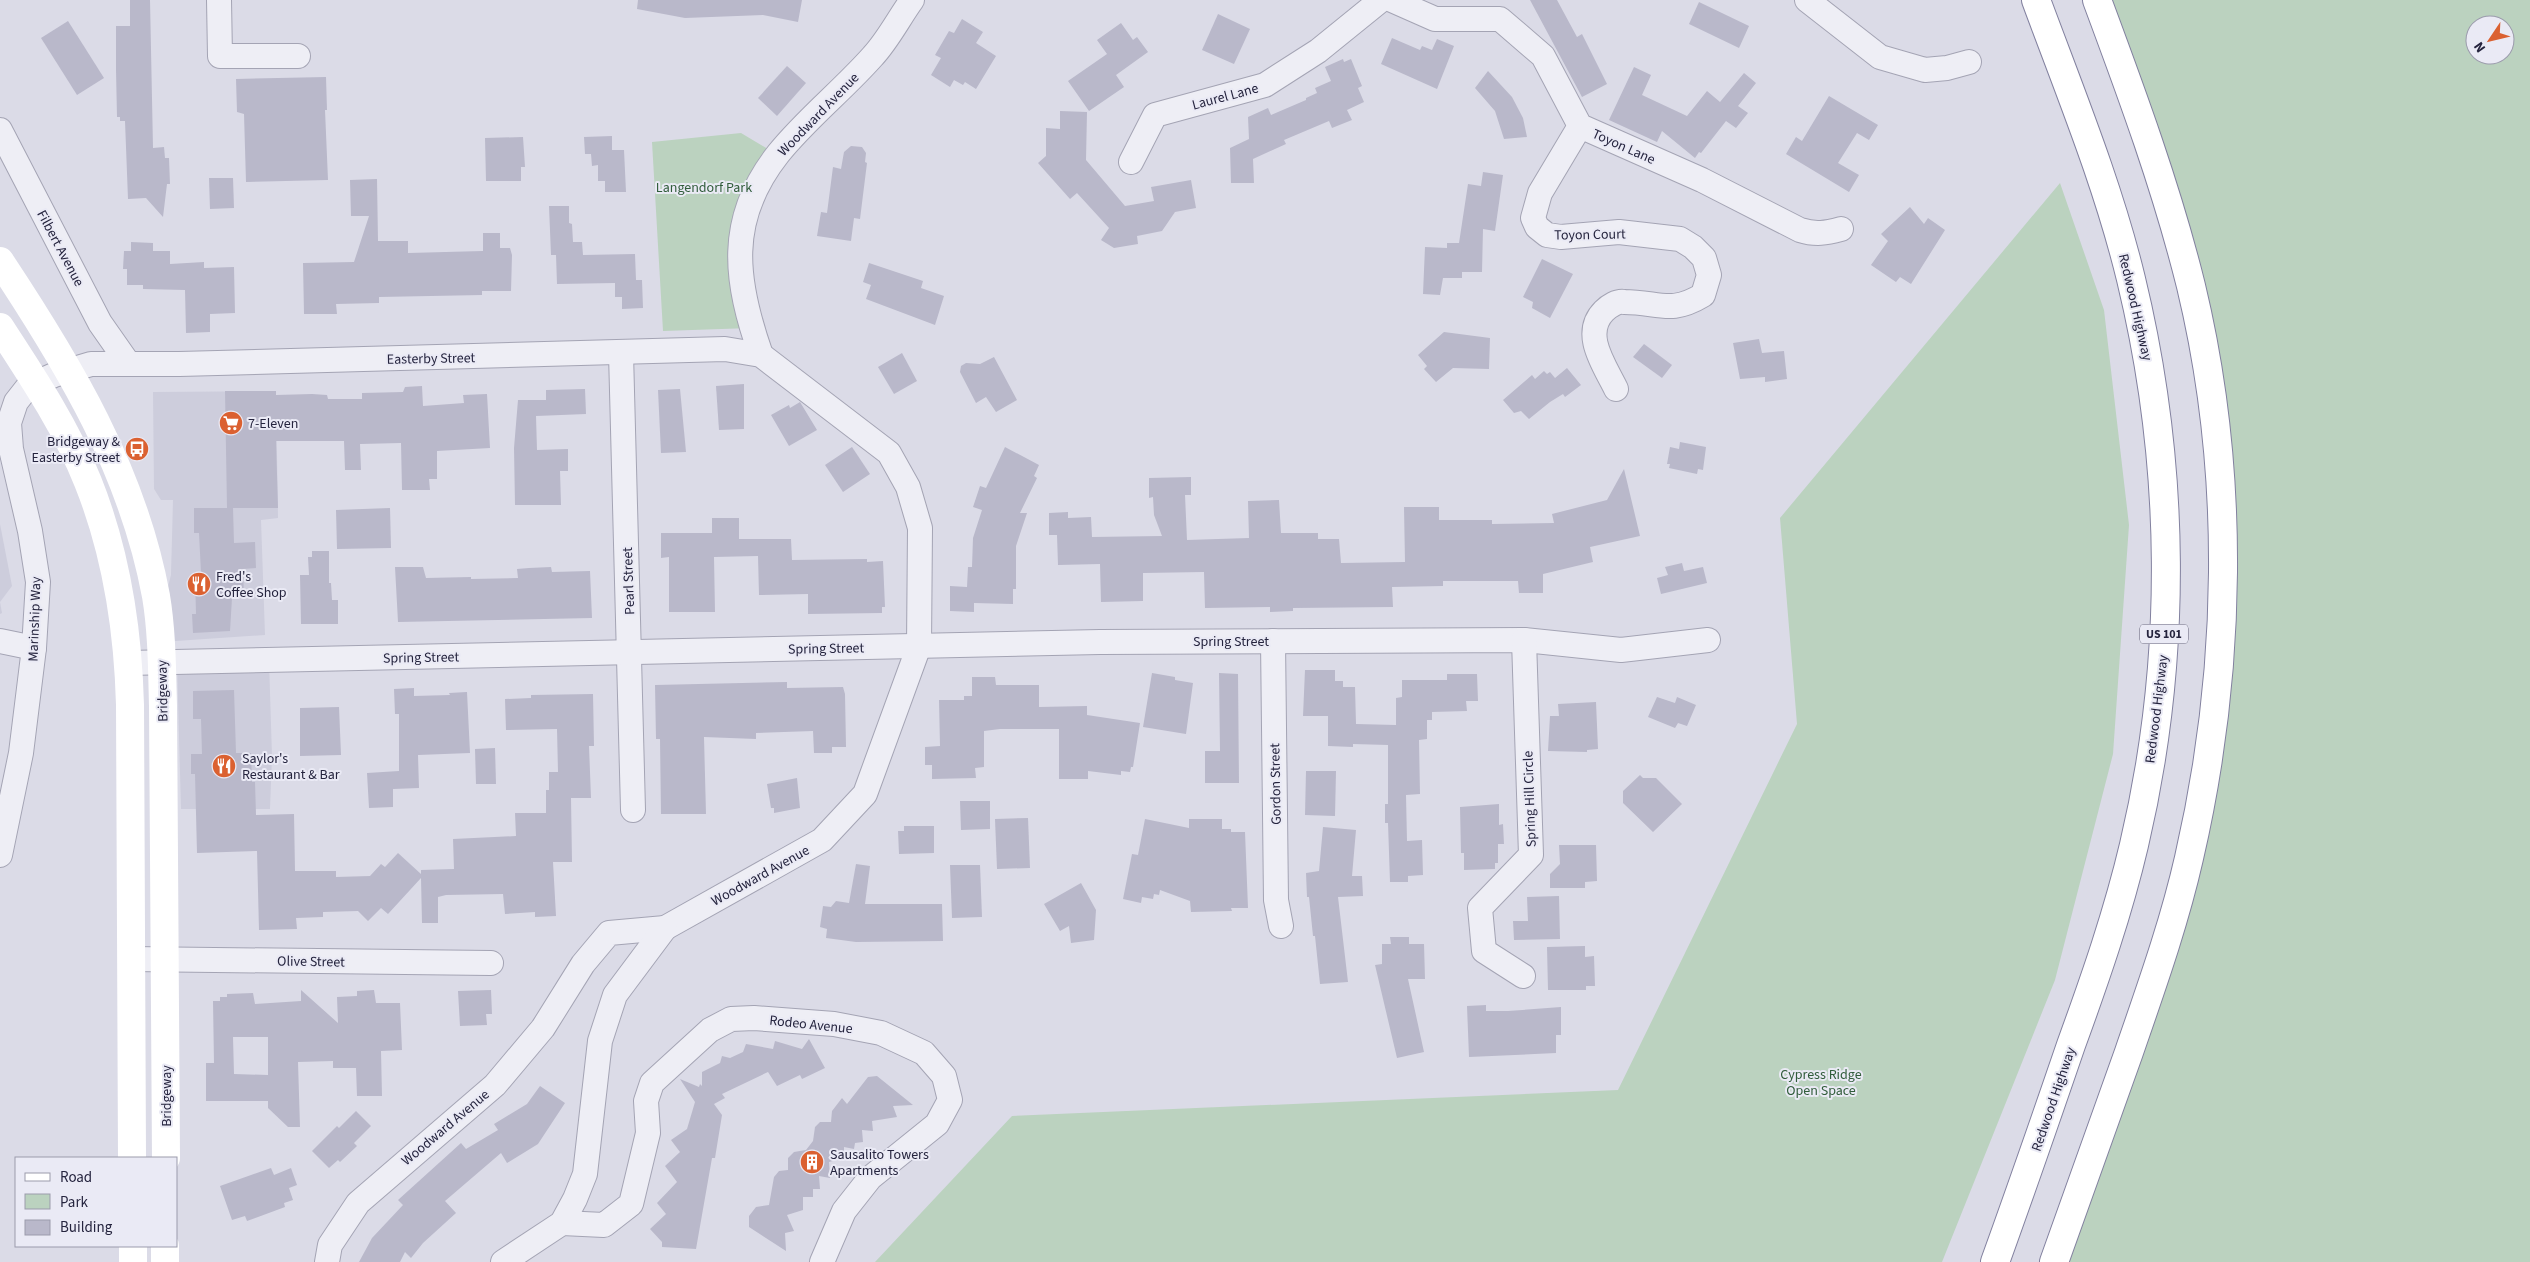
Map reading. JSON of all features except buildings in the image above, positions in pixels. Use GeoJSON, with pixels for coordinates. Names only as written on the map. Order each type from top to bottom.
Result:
{"type":"FeatureCollection","features":[{"type":"Feature","properties":{"kind":"main road","name":"Redwood Highway"},"geometry":{"type":"LineString","coordinates":[[1995,1262],[2096,973],[2122,891],[2134,845],[2153,750],[2159,704],[2166,608],[2165,513],[2162,466],[2151,380],[2141,323],[2130,276],[2103,185],[2036,0]]}},
{"type":"Feature","properties":{"kind":"main road"},"geometry":{"type":"LineString","coordinates":[[2054,1262],[2148,997],[2189,861],[2214,719],[2222,624],[2220,480],[2201,337],[2189,281],[2167,198],[2098,0]]}},
{"type":"Feature","properties":{"kind":"main road","name":"Bridgeway"},"geometry":{"type":"LineString","coordinates":[[0,261],[53,376],[68,438],[96,505],[116,583],[128,663],[132,959],[132,1157]]}},
{"type":"Feature","properties":{"kind":"main road","name":"Bridgeway"},"geometry":{"type":"LineString","coordinates":[[0,326],[53,376],[115,461],[132,505],[156,597],[162,662],[166,959],[166,1157]]}},
{"type":"Feature","properties":{"kind":"main road"},"geometry":{"type":"LineString","coordinates":[[133,1247],[133,1262]]}},
{"type":"Feature","properties":{"kind":"main road"},"geometry":{"type":"LineString","coordinates":[[165,1262],[166,1247]]}},
{"type":"Feature","properties":{"kind":"street"},"geometry":{"type":"LineString","coordinates":[[219,0],[220,56],[298,56]]}},
{"type":"Feature","properties":{"kind":"street","name":"Woodward Avenue"},"geometry":{"type":"LineString","coordinates":[[761,355],[740,282],[740,241],[750,200],[778,155],[874,55],[912,0]]}},
{"type":"Feature","properties":{"kind":"street","name":"Laurel Lane"},"geometry":{"type":"LineString","coordinates":[[1131,162],[1155,115],[1265,85],[1318,51],[1381,0]]}},
{"type":"Feature","properties":{"kind":"street","name":"Toyon Lane"},"geometry":{"type":"LineString","coordinates":[[1392,0],[1435,19],[1500,19],[1543,56],[1580,126],[1702,180],[1800,230],[1811,234],[1823,234],[1841,229]]}},
{"type":"Feature","properties":{"kind":"street"},"geometry":{"type":"LineString","coordinates":[[1807,0],[1880,57],[1925,70],[1947,68],[1969,62]]}},
{"type":"Feature","properties":{"kind":"street","name":"Toyon Court"},"geometry":{"type":"LineString","coordinates":[[1580,126],[1540,193],[1533,218],[1537,227],[1547,235],[1561,237],[1619,232],[1680,239],[1693,247],[1704,258],[1709,275],[1703,295],[1686,305],[1668,307],[1622,301],[1605,309],[1598,317],[1594,328],[1595,344],[1616,389]]}},
{"type":"Feature","properties":{"kind":"street","name":"Filbert Avenue"},"geometry":{"type":"LineString","coordinates":[[0,130],[100,323],[128,362]]}},
{"type":"Feature","properties":{"kind":"street","name":"Easterby Street"},"geometry":{"type":"LineString","coordinates":[[53,376],[97,362],[179,364],[621,353],[725,348],[761,355],[800,383]]}},
{"type":"Feature","properties":{"kind":"street","name":"Pearl Street"},"geometry":{"type":"LineString","coordinates":[[621,353],[633,810]]}},
{"type":"Feature","properties":{"kind":"street","name":"Marinship Way"},"geometry":{"type":"LineString","coordinates":[[0,855],[21,753],[34,648],[38,582],[30,531],[11,449],[9,424],[16,402],[27,388],[53,376]]}},
{"type":"Feature","properties":{"kind":"street","name":"Woodward Avenue"},"geometry":{"type":"LineString","coordinates":[[326,1262],[330,1245],[358,1203],[495,1084],[543,1028],[583,964],[609,934],[665,928],[822,840],[865,794],[919,646],[920,528],[908,487],[889,453],[800,383]]}},
{"type":"Feature","properties":{"kind":"street","name":"Spring Street"},"geometry":{"type":"LineString","coordinates":[[128,663],[919,646],[1273,641],[1524,640],[1621,650],[1708,640]]}},
{"type":"Feature","properties":{"kind":"street","name":"Spring Hill Circle"},"geometry":{"type":"LineString","coordinates":[[1523,976],[1484,951],[1480,908],[1531,855],[1524,640]]}},
{"type":"Feature","properties":{"kind":"street","name":"Gordon Street"},"geometry":{"type":"LineString","coordinates":[[1273,641],[1276,900],[1281,926]]}},
{"type":"Feature","properties":{"kind":"street"},"geometry":{"type":"LineString","coordinates":[[0,642],[34,648]]}},
{"type":"Feature","properties":{"kind":"street"},"geometry":{"type":"LineString","coordinates":[[502,1262],[562,1223],[585,1174],[600,1041],[615,995],[665,928]]}},
{"type":"Feature","properties":{"kind":"street","name":"Olive Street"},"geometry":{"type":"LineString","coordinates":[[132,959],[490,963]]}},
{"type":"Feature","properties":{"kind":"street","name":"Rodeo Avenue"},"geometry":{"type":"LineString","coordinates":[[562,1223],[604,1225],[631,1204],[648,1132],[646,1101],[652,1083],[710,1030],[731,1019],[754,1018],[834,1024],[881,1033],[924,1053],[944,1076],[950,1100],[937,1124],[870,1178],[844,1211],[822,1262]]}},
{"type":"Feature","properties":{"kind":"shaded area"},"geometry":{"type":"Polygon","coordinates":[[[276,391],[278,518],[261,520],[265,635],[161,642],[159,621],[171,575],[173,500],[161,500],[154,489],[153,392],[276,391]]]}},
{"type":"Feature","properties":{"kind":"shaded area"},"geometry":{"type":"Polygon","coordinates":[[[0,524],[12,586],[0,602],[0,524]]]}},
{"type":"Feature","properties":{"kind":"shaded area"},"geometry":{"type":"Polygon","coordinates":[[[269,661],[272,756],[270,809],[181,809],[177,662],[269,661]]]}},
{"type":"Feature","properties":{"kind":"green space"},"geometry":{"type":"Polygon","coordinates":[[[2097,0],[2530,0],[2530,1262],[2054,1262],[2148,997],[2214,719],[2209,384],[2097,0]]]}},
{"type":"Feature","properties":{"kind":"green space","name":"Langendorf Park"},"geometry":{"type":"Polygon","coordinates":[[[741,133],[778,155],[750,200],[751,328],[663,331],[652,142],[741,133]]]}},
{"type":"Feature","properties":{"kind":"green space","name":"Cypress Ridge Open Space"},"geometry":{"type":"Polygon","coordinates":[[[2060,183],[2104,310],[2129,525],[2113,754],[2055,980],[1942,1262],[875,1262],[1012,1116],[1618,1090],[1797,724],[1780,518],[2060,183]]]}},
{"type":"Feature","properties":{"kind":"place","name":"7-Eleven"},"geometry":{"type":"Point","coordinates":[231,423]}},
{"type":"Feature","properties":{"kind":"place","name":"Bridgeway & Easterby Street"},"geometry":{"type":"Point","coordinates":[137,449]}},
{"type":"Feature","properties":{"kind":"place","name":"Fred's Coffee Shop"},"geometry":{"type":"Point","coordinates":[199,584]}},
{"type":"Feature","properties":{"kind":"place","name":"Saylor's Restaurant & Bar"},"geometry":{"type":"Point","coordinates":[224,766]}},
{"type":"Feature","properties":{"kind":"place","name":"Sausalito Towers Apartments"},"geometry":{"type":"Point","coordinates":[812,1162]}}]}
